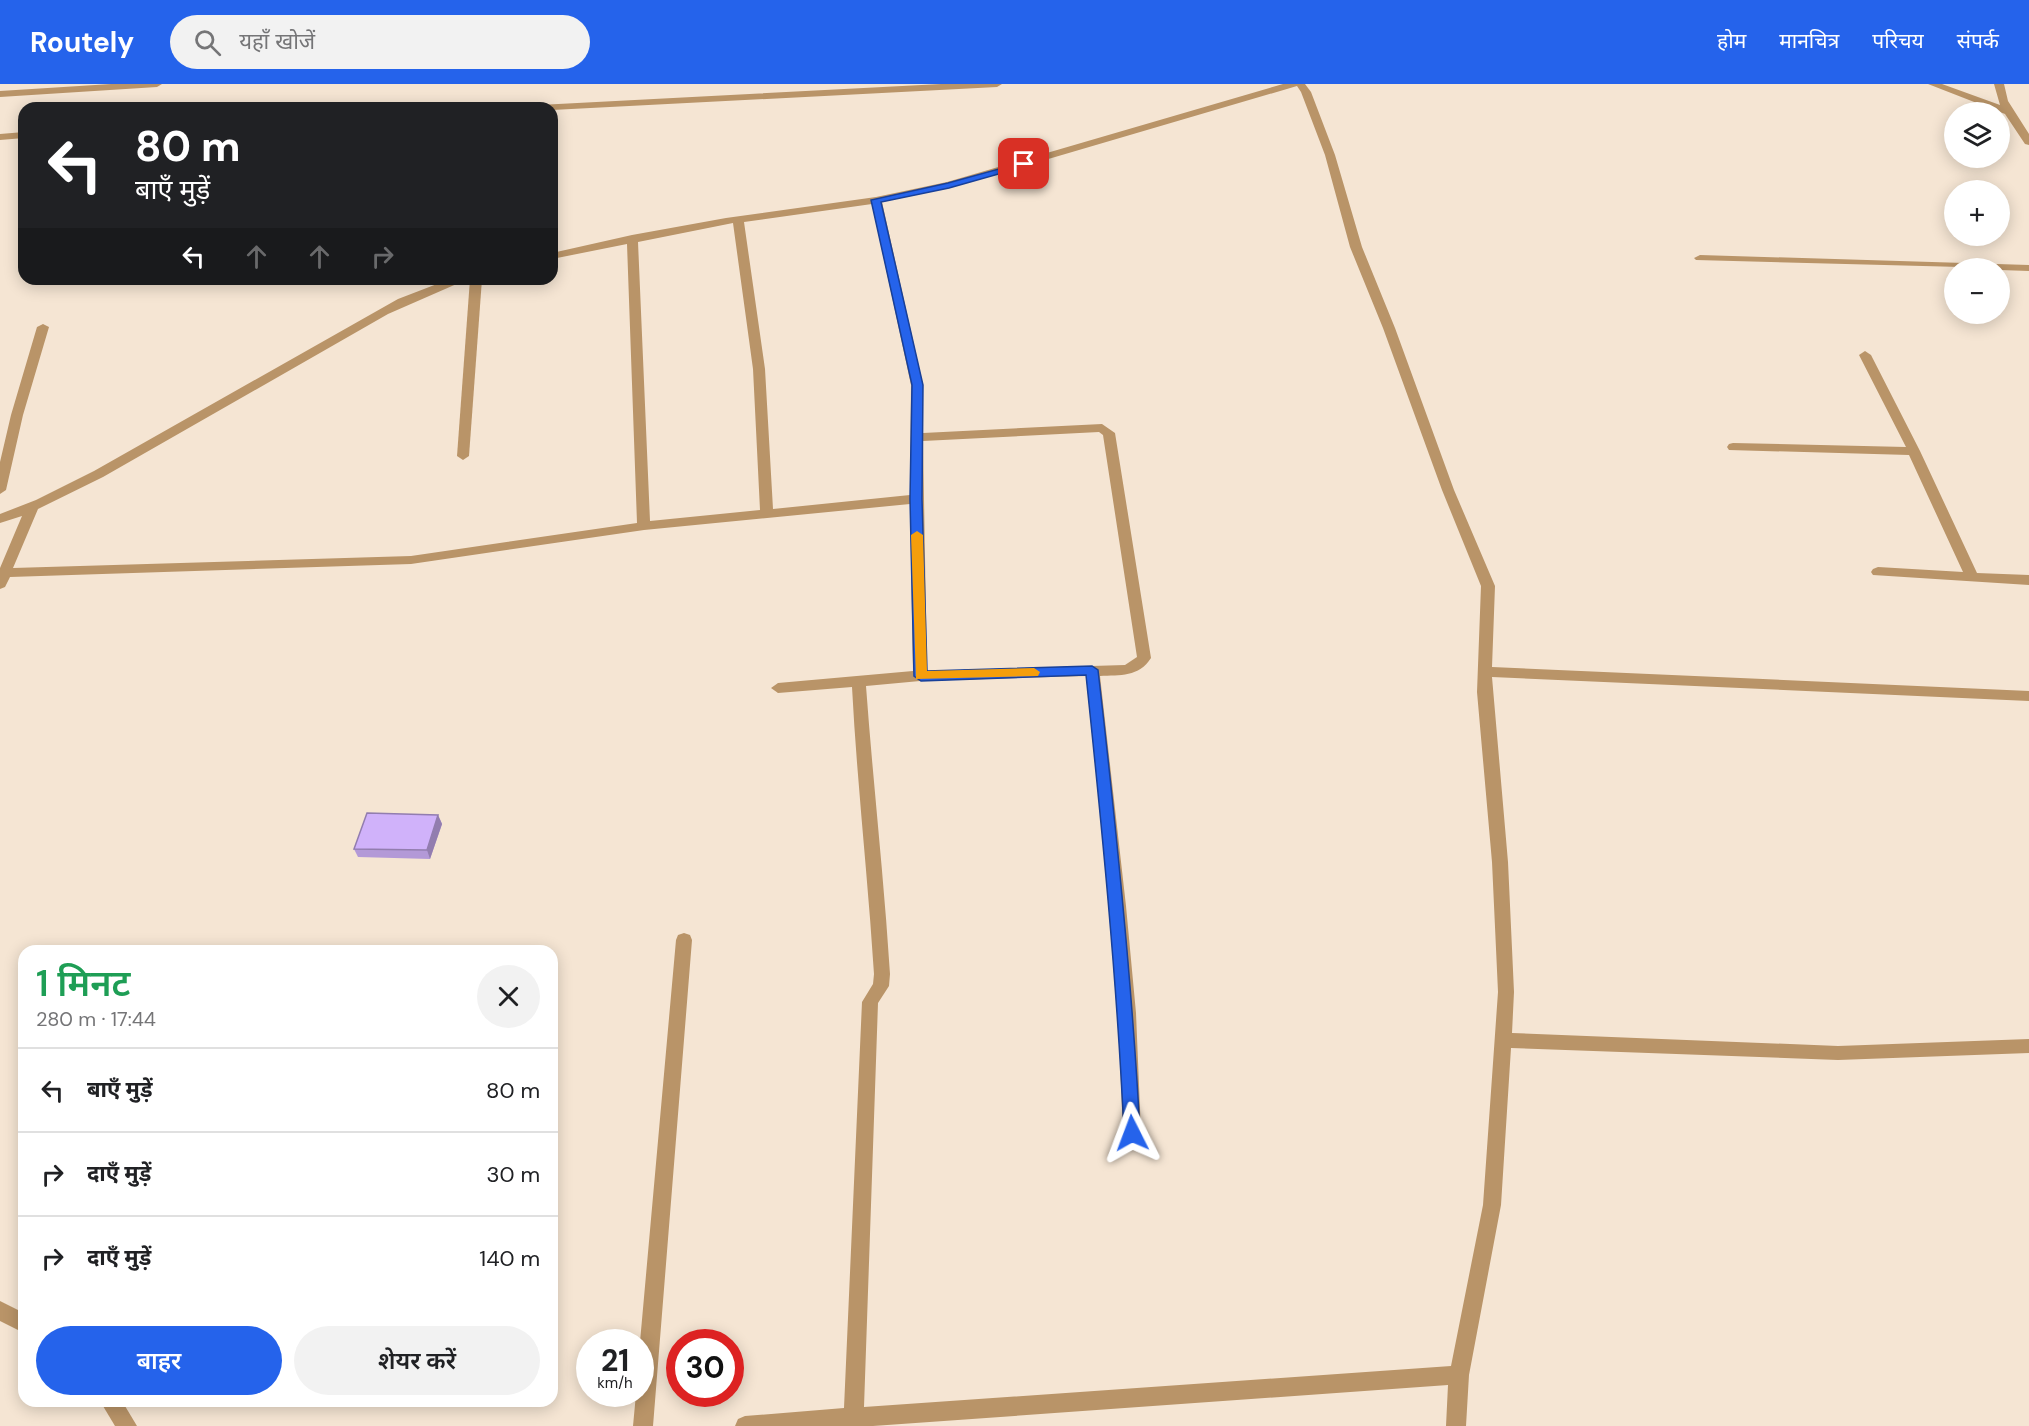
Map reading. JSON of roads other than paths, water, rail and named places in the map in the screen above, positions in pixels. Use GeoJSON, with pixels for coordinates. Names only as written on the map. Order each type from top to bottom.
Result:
{"type":"FeatureCollection","features":[{"type":"Feature","properties":{"kind":"street"},"geometry":{"type":"LineString","coordinates":[[0,93],[157,84]]}},
{"type":"Feature","properties":{"kind":"street"},"geometry":{"type":"LineString","coordinates":[[558,107],[997,84]]}},
{"type":"Feature","properties":{"kind":"street"},"geometry":{"type":"LineString","coordinates":[[558,255],[632,238],[738,219],[876,200],[949,185],[1294,84]]}},
{"type":"Feature","properties":{"kind":"street"},"geometry":{"type":"LineString","coordinates":[[1300,84],[1306,92],[1330,155],[1356,247],[1389,328],[1448,490],[1488,586],[1484,692],[1500,862],[1506,992],[1492,1205],[1459,1375],[1456,1426]]}},
{"type":"Feature","properties":{"kind":"street"},"geometry":{"type":"LineString","coordinates":[[1933,84],[1982,102]]}},
{"type":"Feature","properties":{"kind":"street"},"geometry":{"type":"LineString","coordinates":[[1999,84],[2004,102]]}},
{"type":"Feature","properties":{"kind":"street"},"geometry":{"type":"LineString","coordinates":[[2010,113],[2025,129],[2029,142]]}},
{"type":"Feature","properties":{"kind":"street"},"geometry":{"type":"LineString","coordinates":[[0,137],[18,136]]}},
{"type":"Feature","properties":{"kind":"street"},"geometry":{"type":"LineString","coordinates":[[876,200],[917,385],[916,499],[921,676]]}},
{"type":"Feature","properties":{"kind":"street"},"geometry":{"type":"LineString","coordinates":[[738,219],[759,369],[767,512]]}},
{"type":"Feature","properties":{"kind":"street"},"geometry":{"type":"LineString","coordinates":[[632,238],[644,526]]}},
{"type":"Feature","properties":{"kind":"street"},"geometry":{"type":"LineString","coordinates":[[1700,258],[2029,268]]}},
{"type":"Feature","properties":{"kind":"street"},"geometry":{"type":"LineString","coordinates":[[0,519],[32,508],[301,360],[377,313],[440,285]]}},
{"type":"Feature","properties":{"kind":"street"},"geometry":{"type":"LineString","coordinates":[[463,456],[476,285]]}},
{"type":"Feature","properties":{"kind":"street"},"geometry":{"type":"LineString","coordinates":[[0,490],[16,415],[42,327]]}},
{"type":"Feature","properties":{"kind":"street"},"geometry":{"type":"LineString","coordinates":[[1865,355],[1914,451],[1972,577]]}},
{"type":"Feature","properties":{"kind":"street"},"geometry":{"type":"LineString","coordinates":[[778,688],[921,676],[1127,670],[1139,665],[1144,658],[1109,433],[1102,428],[916,437]]}},
{"type":"Feature","properties":{"kind":"street"},"geometry":{"type":"LineString","coordinates":[[1733,447],[1914,451]]}},
{"type":"Feature","properties":{"kind":"street"},"geometry":{"type":"LineString","coordinates":[[32,508],[2,579],[229,564],[411,560],[644,526],[916,499]]}},
{"type":"Feature","properties":{"kind":"street"},"geometry":{"type":"LineString","coordinates":[[1878,572],[2029,580]]}},
{"type":"Feature","properties":{"kind":"street"},"geometry":{"type":"LineString","coordinates":[[1092,670],[1119,918],[1132,1133]]}},
{"type":"Feature","properties":{"kind":"street"},"geometry":{"type":"LineString","coordinates":[[1485,672],[2029,696]]}},
{"type":"Feature","properties":{"kind":"street"},"geometry":{"type":"LineString","coordinates":[[854,1417],[870,1002],[881,986],[882,974],[876,883],[866,799],[859,682]]}},
{"type":"Feature","properties":{"kind":"street"},"geometry":{"type":"LineString","coordinates":[[643,1426],[684,940]]}},
{"type":"Feature","properties":{"kind":"street"},"geometry":{"type":"LineString","coordinates":[[1504,1040],[1838,1053],[2029,1046]]}},
{"type":"Feature","properties":{"kind":"street"},"geometry":{"type":"LineString","coordinates":[[0,1310],[18,1320]]}},
{"type":"Feature","properties":{"kind":"street"},"geometry":{"type":"LineString","coordinates":[[746,1426],[1459,1375]]}},
{"type":"Feature","properties":{"kind":"street"},"geometry":{"type":"LineString","coordinates":[[114,1407],[127,1426]]}}]}
